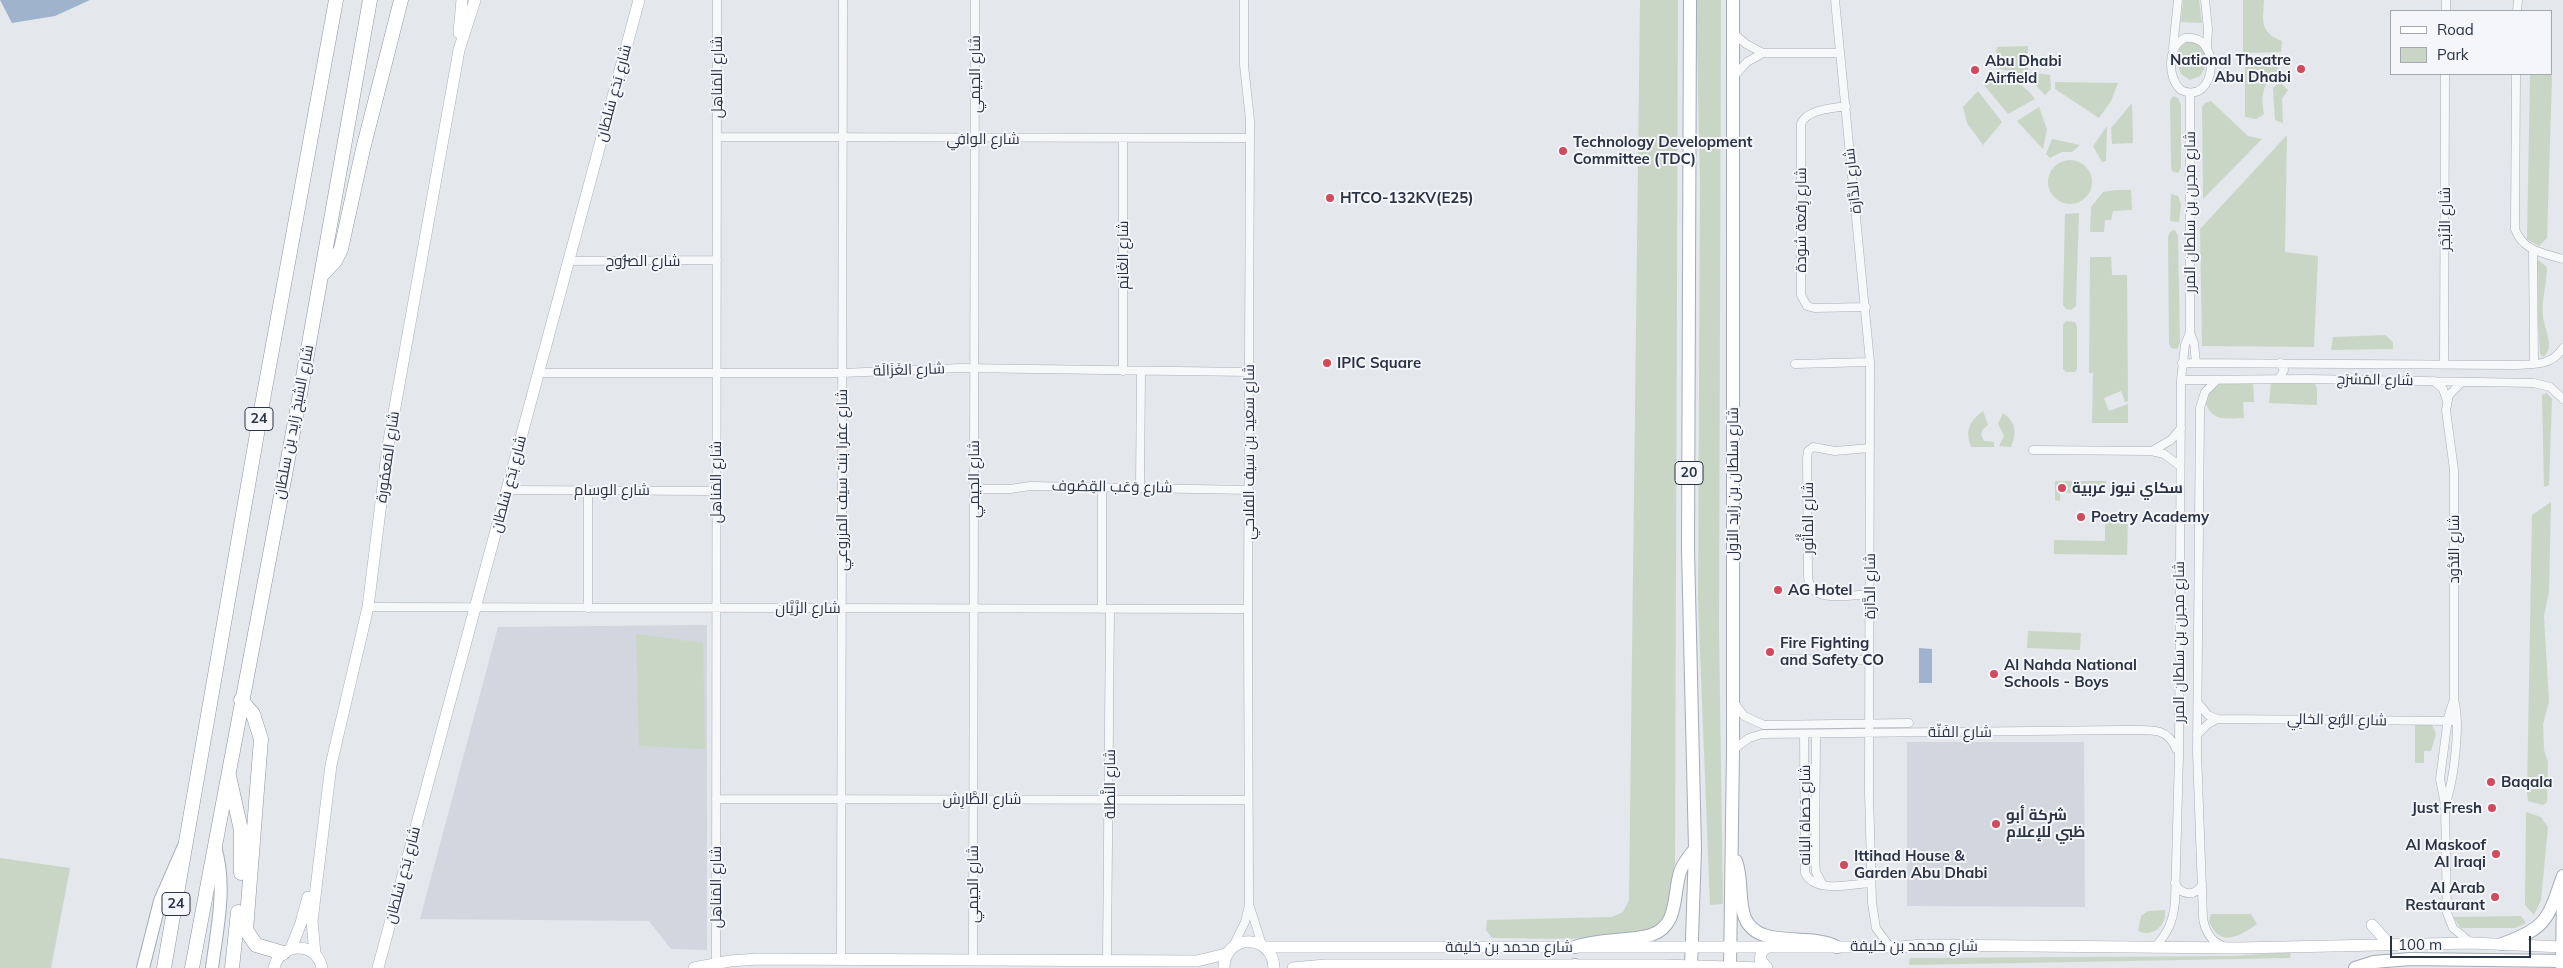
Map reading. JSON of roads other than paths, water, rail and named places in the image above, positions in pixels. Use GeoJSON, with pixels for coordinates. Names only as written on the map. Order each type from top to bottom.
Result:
{"type":"FeatureCollection","features":[{"type":"Feature","properties":{"kind":"highway","name":"24"},"geometry":{"type":"LineString","coordinates":[[164,968],[257,434],[336,0]]}},
{"type":"Feature","properties":{"kind":"highway","name":"شارع الشيخ زايد بن سلطان"},"geometry":{"type":"LineString","coordinates":[[192,968],[321,276],[370,0]]}},
{"type":"Feature","properties":{"kind":"highway"},"geometry":{"type":"LineString","coordinates":[[321,276],[331,266],[341,249],[363,149],[401,0]]}},
{"type":"Feature","properties":{"kind":"highway"},"geometry":{"type":"LineString","coordinates":[[241,700],[253,714],[261,740],[246,930],[256,945],[287,951]]}},
{"type":"Feature","properties":{"kind":"highway"},"geometry":{"type":"LineString","coordinates":[[228,773],[239,815],[242,846],[232,968]]}},
{"type":"Feature","properties":{"kind":"main road","name":"شارع المَعمُورة"},"geometry":{"type":"LineString","coordinates":[[459,50],[462,0]]}},
{"type":"Feature","properties":{"kind":"main road","name":"شارع المَعمُورة"},"geometry":{"type":"LineString","coordinates":[[322,963],[312,928],[317,864],[331,765],[368,607],[388,446],[459,50],[474,0]]}},
{"type":"Feature","properties":{"kind":"main road","name":"شارع بَدَع سُلطان"},"geometry":{"type":"LineString","coordinates":[[378,968],[639,0]]}},
{"type":"Feature","properties":{"kind":"main road","name":"20"},"geometry":{"type":"LineString","coordinates":[[1690,0],[1688,550],[1694,849],[1691,967]]}},
{"type":"Feature","properties":{"kind":"main road","name":"شارع سلطان بن زايد الأول"},"geometry":{"type":"LineString","coordinates":[[1730,968],[1733,750],[1733,0]]}},
{"type":"Feature","properties":{"kind":"main road"},"geometry":{"type":"LineString","coordinates":[[143,968],[162,892],[187,840]]}},
{"type":"Feature","properties":{"kind":"main road","name":"شارع الشيخ زايد بن سلطان"},"geometry":{"type":"LineString","coordinates":[[212,968],[221,890],[220,866],[214,843]]}},
{"type":"Feature","properties":{"kind":"main road"},"geometry":{"type":"LineString","coordinates":[[1575,947],[1596,941],[1651,935],[1665,926],[1673,914],[1681,870],[1694,849]]}},
{"type":"Feature","properties":{"kind":"main road"},"geometry":{"type":"LineString","coordinates":[[1731,854],[1739,870],[1744,915],[1754,930],[1766,937],[1819,940],[1837,947]]}},
{"type":"Feature","properties":{"kind":"main road","name":"شارع المَعمُورة"},"geometry":{"type":"LineString","coordinates":[[274,968],[287,951],[302,923],[317,864]]}},
{"type":"Feature","properties":{"kind":"main road"},"geometry":{"type":"LineString","coordinates":[[2502,944],[2530,933],[2541,924],[2551,910],[2563,876]]}},
{"type":"Feature","properties":{"kind":"main road"},"geometry":{"type":"LineString","coordinates":[[2354,968],[2374,962],[2410,959],[2562,963],[2563,890]]}},
{"type":"Feature","properties":{"kind":"main road"},"geometry":{"type":"LineString","coordinates":[[2372,925],[2388,943]]}},
{"type":"Feature","properties":{"kind":"main road","name":"شارع محمد بن خليفة"},"geometry":{"type":"LineString","coordinates":[[1230,950],[1248,941],[1264,946],[1890,947],[1924,945],[2154,948],[2472,943],[2563,947]]}},
{"type":"Feature","properties":{"kind":"main road"},"geometry":{"type":"LineString","coordinates":[[1264,946],[1273,959],[1274,968]]}},
{"type":"Feature","properties":{"kind":"main road"},"geometry":{"type":"LineString","coordinates":[[1767,968],[1762,963],[1760,955],[1769,946]]}},
{"type":"Feature","properties":{"kind":"main road"},"geometry":{"type":"LineString","coordinates":[[287,951],[306,948],[322,963]]}},
{"type":"Feature","properties":{"kind":"main road"},"geometry":{"type":"LineString","coordinates":[[694,968],[716,963],[758,959],[1107,959],[1197,961],[1230,950]]}},
{"type":"Feature","properties":{"kind":"main road"},"geometry":{"type":"LineString","coordinates":[[1224,968],[1230,950]]}},
{"type":"Feature","properties":{"kind":"main road","name":"شارع محمد بن خليفة"},"geometry":{"type":"LineString","coordinates":[[1293,968],[1315,965],[1763,968]]}},
{"type":"Feature","properties":{"kind":"street","name":"شارع المَناهِل"},"geometry":{"type":"LineString","coordinates":[[716,963],[717,0]]}},
{"type":"Feature","properties":{"kind":"street","name":"شارع عفرا بنت سيف المزروعي"},"geometry":{"type":"LineString","coordinates":[[841,959],[843,0]]}},
{"type":"Feature","properties":{"kind":"street","name":"شارع الجيمي"},"geometry":{"type":"LineString","coordinates":[[973,959],[975,0]]}},
{"type":"Feature","properties":{"kind":"street","name":"شارع سعيد بن سيف الفلاحي"},"geometry":{"type":"LineString","coordinates":[[1230,950],[1245,922],[1249,905],[1250,111],[1244,65],[1244,0]]}},
{"type":"Feature","properties":{"kind":"street","name":"شارع الدَّارَة"},"geometry":{"type":"LineString","coordinates":[[1835,0],[1870,362],[1869,732],[1871,882],[1876,928],[1890,947]]}},
{"type":"Feature","properties":{"kind":"street"},"geometry":{"type":"LineString","coordinates":[[2172,50],[2181,40],[2190,38],[2199,40],[2206,46],[2209,52],[2208,82],[2202,90],[2190,93],[2180,90],[2174,83],[2172,50],[2178,0]]}},
{"type":"Feature","properties":{"kind":"street"},"geometry":{"type":"LineString","coordinates":[[2205,0],[2208,29],[2206,46]]}},
{"type":"Feature","properties":{"kind":"street"},"geometry":{"type":"LineString","coordinates":[[1732,32],[1746,44],[1763,53],[1839,53]]}},
{"type":"Feature","properties":{"kind":"street"},"geometry":{"type":"LineString","coordinates":[[1734,76],[1747,62],[1763,53]]}},
{"type":"Feature","properties":{"kind":"street","name":"شارع الأبْجَر"},"geometry":{"type":"LineString","coordinates":[[2444,364],[2446,75]]}},
{"type":"Feature","properties":{"kind":"street"},"geometry":{"type":"LineString","coordinates":[[2516,75],[2514,222],[2521,241],[2533,250],[2563,259]]}},
{"type":"Feature","properties":{"kind":"street","name":"شارع مجرن بن سلطان المرر"},"geometry":{"type":"LineString","coordinates":[[2190,93],[2190,332],[2194,343],[2196,363]]}},
{"type":"Feature","properties":{"kind":"street","name":"شارع رِقعة سُودة"},"geometry":{"type":"LineString","coordinates":[[1846,106],[1810,113],[1804,117],[1801,124],[1801,295],[1804,303],[1810,308],[1866,307]]}},
{"type":"Feature","properties":{"kind":"street","name":"شارع الوافِي"},"geometry":{"type":"LineString","coordinates":[[717,137],[975,139],[1250,138]]}},
{"type":"Feature","properties":{"kind":"street","name":"شارع الغَانِم"},"geometry":{"type":"LineString","coordinates":[[1123,139],[1123,371]]}},
{"type":"Feature","properties":{"kind":"street"},"geometry":{"type":"LineString","coordinates":[[2533,250],[2534,364]]}},
{"type":"Feature","properties":{"kind":"street","name":"شارع الصُّرُوح"},"geometry":{"type":"LineString","coordinates":[[569,261],[716,260]]}},
{"type":"Feature","properties":{"kind":"street","name":"شارع مجرن بن سلطان المرر"},"geometry":{"type":"LineString","coordinates":[[2154,948],[2164,936],[2173,920],[2178,755],[2181,380],[2185,345],[2190,332]]}},
{"type":"Feature","properties":{"kind":"street","name":"شارع المَسْرَج"},"geometry":{"type":"LineString","coordinates":[[2182,363],[2534,364],[2550,361],[2563,348]]}},
{"type":"Feature","properties":{"kind":"street"},"geometry":{"type":"LineString","coordinates":[[1794,364],[1870,362]]}},
{"type":"Feature","properties":{"kind":"street"},"geometry":{"type":"LineString","coordinates":[[2279,379],[2284,370],[2280,363]]}},
{"type":"Feature","properties":{"kind":"street"},"geometry":{"type":"LineString","coordinates":[[2503,365],[2503,382]]}},
{"type":"Feature","properties":{"kind":"street","name":"شارع الغَزَالَة"},"geometry":{"type":"LineString","coordinates":[[539,373],[842,373],[974,368],[1249,372]]}},
{"type":"Feature","properties":{"kind":"street"},"geometry":{"type":"LineString","coordinates":[[1140,486],[1141,371]]}},
{"type":"Feature","properties":{"kind":"street","name":"شارع المَسْرَج"},"geometry":{"type":"LineString","coordinates":[[2181,380],[2279,379],[2503,382],[2543,384],[2556,391],[2563,399]]}},
{"type":"Feature","properties":{"kind":"street","name":"شارع مجرن بن سلطان المرر"},"geometry":{"type":"LineString","coordinates":[[2217,380],[2208,387],[2202,397],[2198,438],[2197,735],[2204,926],[2211,939],[2225,947]]}},
{"type":"Feature","properties":{"kind":"street","name":"شارع النُّدُود"},"geometry":{"type":"LineString","coordinates":[[2434,381],[2443,390],[2447,401],[2454,470],[2454,699],[2457,721],[2451,783],[2445,804]]}},
{"type":"Feature","properties":{"kind":"street"},"geometry":{"type":"LineString","coordinates":[[2447,401],[2453,390],[2462,382]]}},
{"type":"Feature","properties":{"kind":"street"},"geometry":{"type":"LineString","coordinates":[[2150,452],[2164,445],[2181,432],[2198,438]]}},
{"type":"Feature","properties":{"kind":"street","name":"شارع المَأْثُور"},"geometry":{"type":"LineString","coordinates":[[1870,448],[1835,450],[1816,446],[1810,448],[1807,454],[1808,576],[1811,588],[1815,592],[1826,596],[1870,594]]}},
{"type":"Feature","properties":{"kind":"street"},"geometry":{"type":"LineString","coordinates":[[2033,450],[2150,452],[2170,457],[2180,466]]}},
{"type":"Feature","properties":{"kind":"street","name":"شارع وَعَب القِصُوف"},"geometry":{"type":"LineString","coordinates":[[974,489],[1004,490],[1030,486],[1140,486],[1249,490]]}},
{"type":"Feature","properties":{"kind":"street","name":"شارع النَّطلة"},"geometry":{"type":"LineString","coordinates":[[1102,486],[1110,799],[1107,959]]}},
{"type":"Feature","properties":{"kind":"street","name":"شارع الوِسام"},"geometry":{"type":"LineString","coordinates":[[507,490],[716,491]]}},
{"type":"Feature","properties":{"kind":"street"},"geometry":{"type":"LineString","coordinates":[[588,490],[588,608]]}},
{"type":"Feature","properties":{"kind":"street","name":"شارع الرَّيَّان"},"geometry":{"type":"LineString","coordinates":[[368,607],[1248,609]]}},
{"type":"Feature","properties":{"kind":"street"},"geometry":{"type":"LineString","coordinates":[[1792,659],[1870,660]]}},
{"type":"Feature","properties":{"kind":"street","name":"شارع الفَنّة"},"geometry":{"type":"LineString","coordinates":[[1732,698],[1744,716],[1764,725],[1869,722],[1909,723]]}},
{"type":"Feature","properties":{"kind":"street","name":"شارع النُّدُود"},"geometry":{"type":"LineString","coordinates":[[2454,699],[2447,721],[2440,779],[2445,804],[2446,891],[2449,921],[2458,934],[2472,943]]}},
{"type":"Feature","properties":{"kind":"street"},"geometry":{"type":"LineString","coordinates":[[2198,704],[2208,714],[2217,719]]}},
{"type":"Feature","properties":{"kind":"street"},"geometry":{"type":"LineString","coordinates":[[2197,735],[2208,724],[2217,719]]}},
{"type":"Feature","properties":{"kind":"street","name":"شارع الرُّبع الخالِي"},"geometry":{"type":"LineString","coordinates":[[2217,719],[2457,721]]}},
{"type":"Feature","properties":{"kind":"street","name":"شارع الفَنّة"},"geometry":{"type":"LineString","coordinates":[[1733,750],[1743,741],[1756,735],[1869,732],[2156,731],[2170,736],[2178,755]]}},
{"type":"Feature","properties":{"kind":"street","name":"شارع حَصاة البانه"},"geometry":{"type":"LineString","coordinates":[[1804,734],[1804,867],[1809,880],[1823,886],[1871,882]]}},
{"type":"Feature","properties":{"kind":"street","name":"شارع حَصاة البانه"},"geometry":{"type":"LineString","coordinates":[[1816,734],[1815,866],[1823,886]]}},
{"type":"Feature","properties":{"kind":"street","name":"شارع الطَّارِش"},"geometry":{"type":"LineString","coordinates":[[716,799],[1248,800]]}},
{"type":"Feature","properties":{"kind":"street"},"geometry":{"type":"LineString","coordinates":[[2175,883],[2180,890],[2188,894],[2197,891],[2202,884]]}},
{"type":"Feature","properties":{"kind":"street","name":"شارع سعيد بن سيف الفلاحي"},"geometry":{"type":"LineString","coordinates":[[1249,905],[1264,946]]}},
{"type":"Feature","properties":{"kind":"water"},"geometry":{"type":"Polygon","coordinates":[[[0,0],[90,0],[55,16],[12,23],[0,0]]]}},
{"type":"Feature","properties":{"kind":"water"},"geometry":{"type":"Polygon","coordinates":[[[1919,648],[1932,649],[1932,683],[1919,683],[1919,648]]]}},
{"type":"Feature","properties":{"kind":"place","name":"National Theatre Abu Dhabi"},"geometry":{"type":"Point","coordinates":[2301,69]}},
{"type":"Feature","properties":{"kind":"place","name":"Abu Dhabi Airfield"},"geometry":{"type":"Point","coordinates":[1975,70]}},
{"type":"Feature","properties":{"kind":"place","name":"Technology Development Committee (TDC)"},"geometry":{"type":"Point","coordinates":[1563,151]}},
{"type":"Feature","properties":{"kind":"place","name":"HTCO-132KV(E25)"},"geometry":{"type":"Point","coordinates":[1330,198]}},
{"type":"Feature","properties":{"kind":"place","name":"IPIC Square"},"geometry":{"type":"Point","coordinates":[1327,363]}},
{"type":"Feature","properties":{"kind":"place","name":"سكاي نيوز عربية"},"geometry":{"type":"Point","coordinates":[2062,488]}},
{"type":"Feature","properties":{"kind":"place","name":"Poetry Academy"},"geometry":{"type":"Point","coordinates":[2081,517]}},
{"type":"Feature","properties":{"kind":"place","name":"AG Hotel"},"geometry":{"type":"Point","coordinates":[1778,590]}},
{"type":"Feature","properties":{"kind":"place","name":"Fire Fighting and Safety CO"},"geometry":{"type":"Point","coordinates":[1770,652]}},
{"type":"Feature","properties":{"kind":"place","name":"Al Nahda National Schools - Boys"},"geometry":{"type":"Point","coordinates":[1994,674]}},
{"type":"Feature","properties":{"kind":"place","name":"Baqala"},"geometry":{"type":"Point","coordinates":[2491,782]}},
{"type":"Feature","properties":{"kind":"place","name":"Just Fresh"},"geometry":{"type":"Point","coordinates":[2492,808]}},
{"type":"Feature","properties":{"kind":"place","name":"شركة أبو ظبي للإعلام"},"geometry":{"type":"Point","coordinates":[1996,824]}},
{"type":"Feature","properties":{"kind":"place","name":"Al Maskoof Al Iraqi"},"geometry":{"type":"Point","coordinates":[2496,854]}},
{"type":"Feature","properties":{"kind":"place","name":"Ittihad House & Garden Abu Dhabi"},"geometry":{"type":"Point","coordinates":[1844,865]}},
{"type":"Feature","properties":{"kind":"place","name":"Al Arab Restaurant"},"geometry":{"type":"Point","coordinates":[2495,897]}}]}
